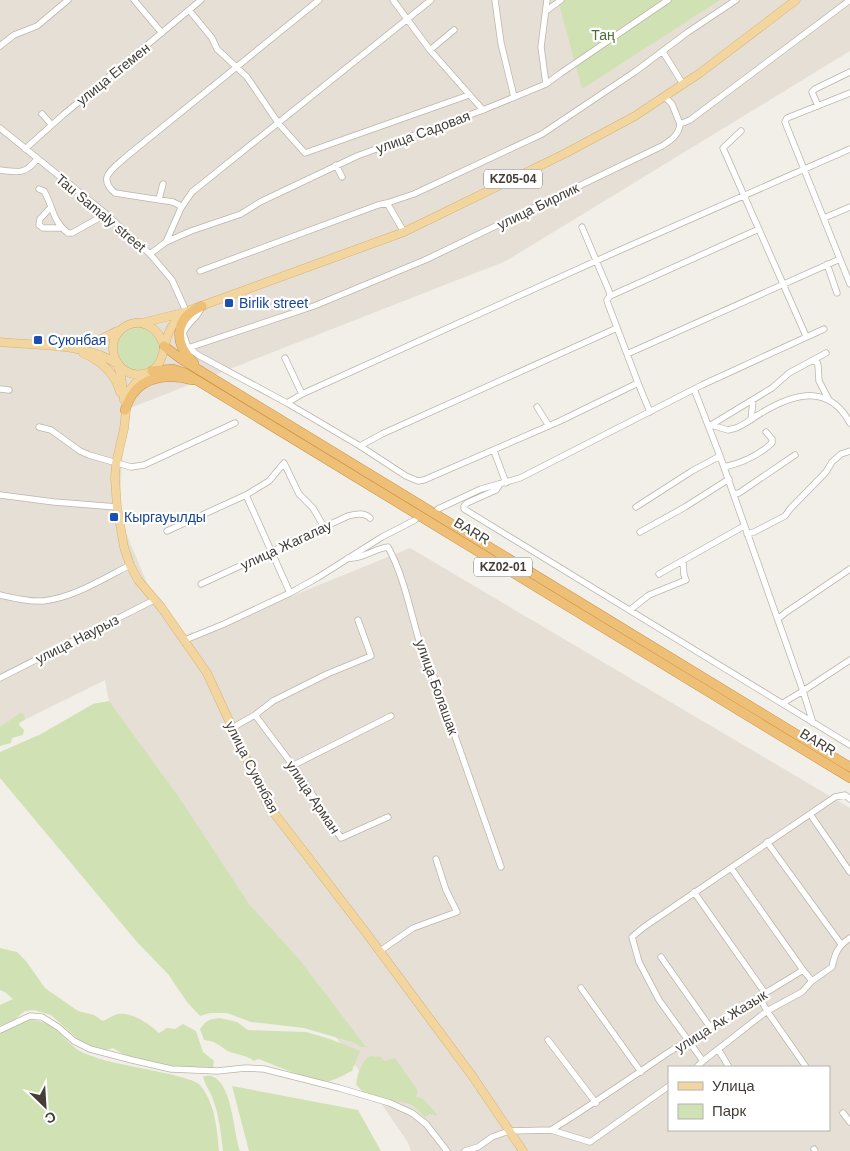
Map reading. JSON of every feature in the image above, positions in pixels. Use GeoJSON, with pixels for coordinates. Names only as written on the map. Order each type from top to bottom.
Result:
{"type":"FeatureCollection","features":[{"type":"Feature","properties":{"kind":"highway"},"geometry":{"type":"LineString","coordinates":[[199,369],[184,353],[179,334],[186,317],[192,311],[202,306]]}},
{"type":"Feature","properties":{"kind":"highway","name":"BARR"},"geometry":{"type":"LineString","coordinates":[[164,346],[181,359],[850,768]]}},
{"type":"Feature","properties":{"kind":"highway","name":"BARR"},"geometry":{"type":"LineString","coordinates":[[150,372],[167,368],[181,371],[850,778]]}},
{"type":"Feature","properties":{"kind":"highway"},"geometry":{"type":"LineString","coordinates":[[125,410],[136,391],[154,380],[176,376],[206,386]]}},
{"type":"Feature","properties":{"kind":"main road","name":"KZ05-04"},"geometry":{"type":"LineString","coordinates":[[70,347],[101,339],[135,323],[142,324],[202,306],[404,232],[588,142],[635,116],[665,97],[796,0]]}},
{"type":"Feature","properties":{"kind":"main road"},"geometry":{"type":"LineString","coordinates":[[150,372],[162,360],[164,346],[172,326],[181,313]]}},
{"type":"Feature","properties":{"kind":"main road"},"geometry":{"type":"LineString","coordinates":[[142,324],[148,325],[159,333],[164,346]]}},
{"type":"Feature","properties":{"kind":"main road"},"geometry":{"type":"LineString","coordinates":[[123,328],[118,332],[113,343],[113,355],[121,375],[125,410]]}},
{"type":"Feature","properties":{"kind":"main road","name":"KZ05-04"},"geometry":{"type":"LineString","coordinates":[[0,342],[70,347],[100,354],[129,373],[150,372]]}},
{"type":"Feature","properties":{"kind":"main road"},"geometry":{"type":"LineString","coordinates":[[70,347],[96,359],[109,370],[118,386],[125,410]]}},
{"type":"Feature","properties":{"kind":"main road","name":"улица Суюнбая"},"geometry":{"type":"LineString","coordinates":[[150,372],[130,388],[114,478],[124,547],[130,565],[138,580],[161,607],[206,672],[268,805],[380,951],[473,1077],[523,1151]]}},
{"type":"Feature","properties":{"kind":"street"},"geometry":{"type":"LineString","coordinates":[[0,46],[14,35],[37,26],[68,0]]}},
{"type":"Feature","properties":{"kind":"street"},"geometry":{"type":"LineString","coordinates":[[134,0],[162,33]]}},
{"type":"Feature","properties":{"kind":"street","name":"улица Егемен"},"geometry":{"type":"LineString","coordinates":[[25,149],[201,0]]}},
{"type":"Feature","properties":{"kind":"street"},"geometry":{"type":"LineString","coordinates":[[181,208],[179,204],[159,199],[115,192],[109,187],[106,180],[107,176],[127,156],[319,0]]}},
{"type":"Feature","properties":{"kind":"street"},"geometry":{"type":"LineString","coordinates":[[393,0],[430,50],[483,110]]}},
{"type":"Feature","properties":{"kind":"street"},"geometry":{"type":"LineString","coordinates":[[166,242],[181,208],[192,192],[431,0]]}},
{"type":"Feature","properties":{"kind":"street"},"geometry":{"type":"LineString","coordinates":[[495,0],[501,43],[514,97]]}},
{"type":"Feature","properties":{"kind":"street"},"geometry":{"type":"LineString","coordinates":[[546,84],[541,47],[547,0]]}},
{"type":"Feature","properties":{"kind":"street"},"geometry":{"type":"LineString","coordinates":[[546,11],[561,0]]}},
{"type":"Feature","properties":{"kind":"street"},"geometry":{"type":"LineString","coordinates":[[200,271],[378,204],[386,204],[414,194],[542,134],[736,0]]}},
{"type":"Feature","properties":{"kind":"street","name":"улица Бирлик"},"geometry":{"type":"LineString","coordinates":[[188,348],[314,306],[443,252],[662,146],[678,132],[680,124],[690,120],[850,0]]}},
{"type":"Feature","properties":{"kind":"street","name":"улица Садовая"},"geometry":{"type":"LineString","coordinates":[[150,254],[166,242],[191,231],[241,214],[260,202],[336,165],[483,110],[546,84],[664,1]]}},
{"type":"Feature","properties":{"kind":"street"},"geometry":{"type":"LineString","coordinates":[[189,10],[212,38],[217,49],[256,90],[258,96],[278,124],[304,153],[469,95]]}},
{"type":"Feature","properties":{"kind":"street"},"geometry":{"type":"LineString","coordinates":[[430,50],[454,30]]}},
{"type":"Feature","properties":{"kind":"street"},"geometry":{"type":"LineString","coordinates":[[663,52],[683,84]]}},
{"type":"Feature","properties":{"kind":"street"},"geometry":{"type":"LineString","coordinates":[[818,106],[812,92],[814,89],[850,72]]}},
{"type":"Feature","properties":{"kind":"street"},"geometry":{"type":"LineString","coordinates":[[850,93],[785,120],[786,127],[850,284]]}},
{"type":"Feature","properties":{"kind":"street"},"geometry":{"type":"LineString","coordinates":[[665,97],[672,104],[680,124]]}},
{"type":"Feature","properties":{"kind":"street"},"geometry":{"type":"LineString","coordinates":[[42,114],[52,125]]}},
{"type":"Feature","properties":{"kind":"street","name":"Tau Samaly street"},"geometry":{"type":"LineString","coordinates":[[0,128],[106,214],[150,254],[172,280],[181,313]]}},
{"type":"Feature","properties":{"kind":"street"},"geometry":{"type":"LineString","coordinates":[[741,131],[722,148],[745,195],[806,336]]}},
{"type":"Feature","properties":{"kind":"street"},"geometry":{"type":"LineString","coordinates":[[287,403],[302,394],[596,260],[850,149]]}},
{"type":"Feature","properties":{"kind":"street"},"geometry":{"type":"LineString","coordinates":[[0,170],[22,172],[30,168],[36,159]]}},
{"type":"Feature","properties":{"kind":"street"},"geometry":{"type":"LineString","coordinates":[[336,165],[342,177]]}},
{"type":"Feature","properties":{"kind":"street"},"geometry":{"type":"LineString","coordinates":[[159,199],[163,184]]}},
{"type":"Feature","properties":{"kind":"street"},"geometry":{"type":"LineString","coordinates":[[39,189],[44,191],[50,208],[62,228],[68,233],[72,233],[106,214]]}},
{"type":"Feature","properties":{"kind":"street"},"geometry":{"type":"LineString","coordinates":[[386,204],[404,232]]}},
{"type":"Feature","properties":{"kind":"street"},"geometry":{"type":"LineString","coordinates":[[824,218],[850,207]]}},
{"type":"Feature","properties":{"kind":"street"},"geometry":{"type":"LineString","coordinates":[[50,208],[40,219],[39,225],[43,228],[62,228]]}},
{"type":"Feature","properties":{"kind":"street"},"geometry":{"type":"LineString","coordinates":[[582,227],[610,296]]}},
{"type":"Feature","properties":{"kind":"street"},"geometry":{"type":"LineString","coordinates":[[650,412],[607,300],[610,296],[759,229]]}},
{"type":"Feature","properties":{"kind":"street"},"geometry":{"type":"LineString","coordinates":[[627,354],[840,259]]}},
{"type":"Feature","properties":{"kind":"street"},"geometry":{"type":"LineString","coordinates":[[827,264],[837,293]]}},
{"type":"Feature","properties":{"kind":"street"},"geometry":{"type":"LineString","coordinates":[[844,267],[850,264]]}},
{"type":"Feature","properties":{"kind":"street"},"geometry":{"type":"LineString","coordinates":[[202,306],[200,314],[192,320],[183,334],[188,348],[287,403],[418,481],[494,451],[638,383]]}},
{"type":"Feature","properties":{"kind":"street"},"geometry":{"type":"LineString","coordinates":[[360,446],[382,434],[617,328]]}},
{"type":"Feature","properties":{"kind":"street"},"geometry":{"type":"LineString","coordinates":[[438,509],[481,489],[520,478],[694,389],[824,329]]}},
{"type":"Feature","properties":{"kind":"street"},"geometry":{"type":"LineString","coordinates":[[710,426],[772,388],[789,373],[826,353]]}},
{"type":"Feature","properties":{"kind":"street"},"geometry":{"type":"LineString","coordinates":[[285,358],[302,394]]}},
{"type":"Feature","properties":{"kind":"street"},"geometry":{"type":"LineString","coordinates":[[812,361],[818,365],[819,381],[830,401]]}},
{"type":"Feature","properties":{"kind":"street"},"geometry":{"type":"LineString","coordinates":[[0,388],[9,390]]}},
{"type":"Feature","properties":{"kind":"street"},"geometry":{"type":"LineString","coordinates":[[694,389],[710,426],[813,723]]}},
{"type":"Feature","properties":{"kind":"street"},"geometry":{"type":"LineString","coordinates":[[710,426],[728,430],[743,426],[764,412],[798,396],[814,396],[830,401],[842,410],[850,423]]}},
{"type":"Feature","properties":{"kind":"street"},"geometry":{"type":"LineString","coordinates":[[751,420],[753,400]]}},
{"type":"Feature","properties":{"kind":"street"},"geometry":{"type":"LineString","coordinates":[[537,407],[549,426]]}},
{"type":"Feature","properties":{"kind":"street"},"geometry":{"type":"LineString","coordinates":[[39,427],[51,430],[80,451],[131,468],[144,465],[235,424]]}},
{"type":"Feature","properties":{"kind":"street"},"geometry":{"type":"LineString","coordinates":[[724,467],[750,458],[772,443],[772,439],[766,432]]}},
{"type":"Feature","properties":{"kind":"street"},"geometry":{"type":"LineString","coordinates":[[494,451],[503,483]]}},
{"type":"Feature","properties":{"kind":"street"},"geometry":{"type":"LineString","coordinates":[[746,534],[754,532],[785,516],[795,503],[826,472],[832,462],[841,454],[850,451]]}},
{"type":"Feature","properties":{"kind":"street"},"geometry":{"type":"LineString","coordinates":[[734,494],[739,493],[795,455]]}},
{"type":"Feature","properties":{"kind":"street"},"geometry":{"type":"LineString","coordinates":[[636,507],[692,471],[720,456]]}},
{"type":"Feature","properties":{"kind":"street"},"geometry":{"type":"LineString","coordinates":[[167,531],[246,495],[269,481],[284,462],[300,494],[313,508],[324,527]]}},
{"type":"Feature","properties":{"kind":"street"},"geometry":{"type":"LineString","coordinates":[[640,532],[685,507],[728,479]]}},
{"type":"Feature","properties":{"kind":"street"},"geometry":{"type":"LineString","coordinates":[[503,483],[496,490],[467,503],[464,506],[464,510],[850,745]]}},
{"type":"Feature","properties":{"kind":"street"},"geometry":{"type":"LineString","coordinates":[[0,495],[117,507]]}},
{"type":"Feature","properties":{"kind":"street"},"geometry":{"type":"LineString","coordinates":[[246,495],[290,593]]}},
{"type":"Feature","properties":{"kind":"street","name":"улица Жагалау"},"geometry":{"type":"LineString","coordinates":[[201,584],[348,516],[358,514],[367,515],[370,518]]}},
{"type":"Feature","properties":{"kind":"street"},"geometry":{"type":"LineString","coordinates":[[185,640],[290,593],[382,537],[415,520]]}},
{"type":"Feature","properties":{"kind":"street"},"geometry":{"type":"LineString","coordinates":[[659,574],[744,526]]}},
{"type":"Feature","properties":{"kind":"street","name":"улица Болашак"},"geometry":{"type":"LineString","coordinates":[[348,558],[352,559],[382,547],[388,547],[390,551],[423,653],[435,679],[501,867]]}},
{"type":"Feature","properties":{"kind":"street"},"geometry":{"type":"LineString","coordinates":[[630,610],[650,595],[686,580],[683,561]]}},
{"type":"Feature","properties":{"kind":"street"},"geometry":{"type":"LineString","coordinates":[[0,595],[41,601],[80,589],[130,565]]}},
{"type":"Feature","properties":{"kind":"street"},"geometry":{"type":"LineString","coordinates":[[778,619],[850,569]]}},
{"type":"Feature","properties":{"kind":"street","name":"улица Наурыз"},"geometry":{"type":"LineString","coordinates":[[0,678],[154,600]]}},
{"type":"Feature","properties":{"kind":"street"},"geometry":{"type":"LineString","coordinates":[[232,728],[255,715],[273,701],[327,674],[371,656],[358,620]]}},
{"type":"Feature","properties":{"kind":"street"},"geometry":{"type":"LineString","coordinates":[[783,703],[850,660]]}},
{"type":"Feature","properties":{"kind":"street","name":"улица Арман"},"geometry":{"type":"LineString","coordinates":[[255,715],[341,838],[388,817]]}},
{"type":"Feature","properties":{"kind":"street"},"geometry":{"type":"LineString","coordinates":[[292,766],[391,716]]}},
{"type":"Feature","properties":{"kind":"street"},"geometry":{"type":"LineString","coordinates":[[703,1061],[658,1000],[640,962],[632,937],[694,892],[835,796],[845,796],[850,799]]}},
{"type":"Feature","properties":{"kind":"street"},"geometry":{"type":"LineString","coordinates":[[810,814],[850,872]]}},
{"type":"Feature","properties":{"kind":"street"},"geometry":{"type":"LineString","coordinates":[[767,842],[841,944]]}},
{"type":"Feature","properties":{"kind":"street"},"geometry":{"type":"LineString","coordinates":[[380,951],[413,928],[456,912],[446,890],[436,859]]}},
{"type":"Feature","properties":{"kind":"street"},"geometry":{"type":"LineString","coordinates":[[731,868],[812,981],[832,967],[836,950],[850,938]]}},
{"type":"Feature","properties":{"kind":"street"},"geometry":{"type":"LineString","coordinates":[[694,892],[765,993]]}},
{"type":"Feature","properties":{"kind":"street"},"geometry":{"type":"LineString","coordinates":[[661,957],[710,1027]]}},
{"type":"Feature","properties":{"kind":"street","name":"улица Ак Жазык"},"geometry":{"type":"LineString","coordinates":[[551,1130],[596,1103],[688,1040],[742,1006],[760,998],[803,970]]}},
{"type":"Feature","properties":{"kind":"street","name":"улица Ак Жазык"},"geometry":{"type":"LineString","coordinates":[[698,1066],[767,1011],[802,992],[812,981]]}},
{"type":"Feature","properties":{"kind":"street"},"geometry":{"type":"LineString","coordinates":[[581,988],[641,1072]]}},
{"type":"Feature","properties":{"kind":"street"},"geometry":{"type":"LineString","coordinates":[[760,998],[805,1066]]}},
{"type":"Feature","properties":{"kind":"street"},"geometry":{"type":"LineString","coordinates":[[0,1030],[30,1016],[42,1017],[58,1026],[74,1041],[90,1049],[171,1069],[217,1071],[246,1068],[264,1069],[339,1088],[390,1103],[412,1113],[426,1124],[448,1151]]}},
{"type":"Feature","properties":{"kind":"street"},"geometry":{"type":"LineString","coordinates":[[548,1040],[596,1103]]}},
{"type":"Feature","properties":{"kind":"street"},"geometry":{"type":"LineString","coordinates":[[718,1049],[728,1066]]}},
{"type":"Feature","properties":{"kind":"street","name":"улица Ак Жазык"},"geometry":{"type":"LineString","coordinates":[[508,1131],[551,1130],[590,1142],[668,1087]]}},
{"type":"Feature","properties":{"kind":"street"},"geometry":{"type":"LineString","coordinates":[[843,1112],[850,1122]]}},
{"type":"Feature","properties":{"kind":"street"},"geometry":{"type":"LineString","coordinates":[[465,1151],[478,1147],[492,1137],[508,1131]]}},
{"type":"Feature","properties":{"kind":"shaded area"},"geometry":{"type":"Polygon","coordinates":[[[0,0],[850,0],[850,51],[506,261],[125,410],[119,516],[154,600],[182,637],[192,632],[201,633],[410,548],[850,808],[850,1151],[411,1151],[407,1141],[110,707],[105,680],[0,732],[0,0]]]}},
{"type":"Feature","properties":{"kind":"green space","name":"Таң"},"geometry":{"type":"Polygon","coordinates":[[[558,0],[720,0],[582,89],[558,0]]]}},
{"type":"Feature","properties":{"kind":"green space"},"geometry":{"type":"Polygon","coordinates":[[[138,328],[153,334],[159,349],[153,364],[138,370],[123,364],[117,349],[123,334],[138,328]]]}},
{"type":"Feature","properties":{"kind":"green space"},"geometry":{"type":"Polygon","coordinates":[[[109,701],[178,796],[249,904],[299,959],[366,1047],[304,1028],[251,1022],[227,1013],[210,1013],[200,1016],[187,1002],[168,974],[137,942],[0,778],[0,752],[41,734],[93,704],[109,701]]]}},
{"type":"Feature","properties":{"kind":"green space"},"geometry":{"type":"Polygon","coordinates":[[[20,713],[24,714],[25,720],[20,722],[19,725],[24,730],[23,735],[12,738],[11,743],[0,746],[0,727],[20,713]]]}},
{"type":"Feature","properties":{"kind":"green space"},"geometry":{"type":"Polygon","coordinates":[[[0,948],[17,952],[26,961],[45,988],[78,1011],[94,1015],[103,1021],[118,1014],[129,1015],[146,1023],[159,1033],[167,1028],[175,1029],[183,1024],[196,1031],[203,1052],[214,1061],[213,1069],[162,1067],[123,1054],[113,1048],[101,1052],[80,1041],[51,1015],[34,1010],[25,1011],[14,1020],[0,1026],[0,1005],[13,999],[0,990],[0,948]]]}},
{"type":"Feature","properties":{"kind":"green space"},"geometry":{"type":"Polygon","coordinates":[[[220,1018],[237,1022],[248,1030],[306,1032],[360,1051],[352,1071],[330,1081],[315,1080],[258,1059],[254,1061],[229,1052],[218,1044],[204,1040],[200,1029],[202,1026],[208,1020],[220,1018]]]}},
{"type":"Feature","properties":{"kind":"green space"},"geometry":{"type":"Polygon","coordinates":[[[29,1020],[49,1025],[75,1048],[91,1056],[169,1074],[194,1081],[200,1085],[212,1108],[219,1151],[0,1151],[0,1032],[29,1020]]]}},
{"type":"Feature","properties":{"kind":"green space"},"geometry":{"type":"Polygon","coordinates":[[[370,1056],[381,1057],[385,1061],[395,1058],[418,1091],[416,1097],[422,1098],[437,1114],[436,1116],[430,1114],[425,1117],[410,1104],[373,1097],[361,1090],[356,1084],[358,1076],[362,1065],[370,1056]]]}},
{"type":"Feature","properties":{"kind":"green space"},"geometry":{"type":"Polygon","coordinates":[[[203,1076],[214,1077],[225,1091],[232,1111],[240,1151],[223,1151],[216,1110],[203,1076]]]}},
{"type":"Feature","properties":{"kind":"green space"},"geometry":{"type":"Polygon","coordinates":[[[232,1086],[358,1110],[381,1151],[249,1151],[232,1086]]]}},
{"type":"Feature","properties":{"kind":"place","name":"Birlik street"},"geometry":{"type":"Point","coordinates":[229,303]}},
{"type":"Feature","properties":{"kind":"place","name":"Суюнбая"},"geometry":{"type":"Point","coordinates":[38,340]}},
{"type":"Feature","properties":{"kind":"place","name":"Кыргауылды"},"geometry":{"type":"Point","coordinates":[114,517]}}]}
